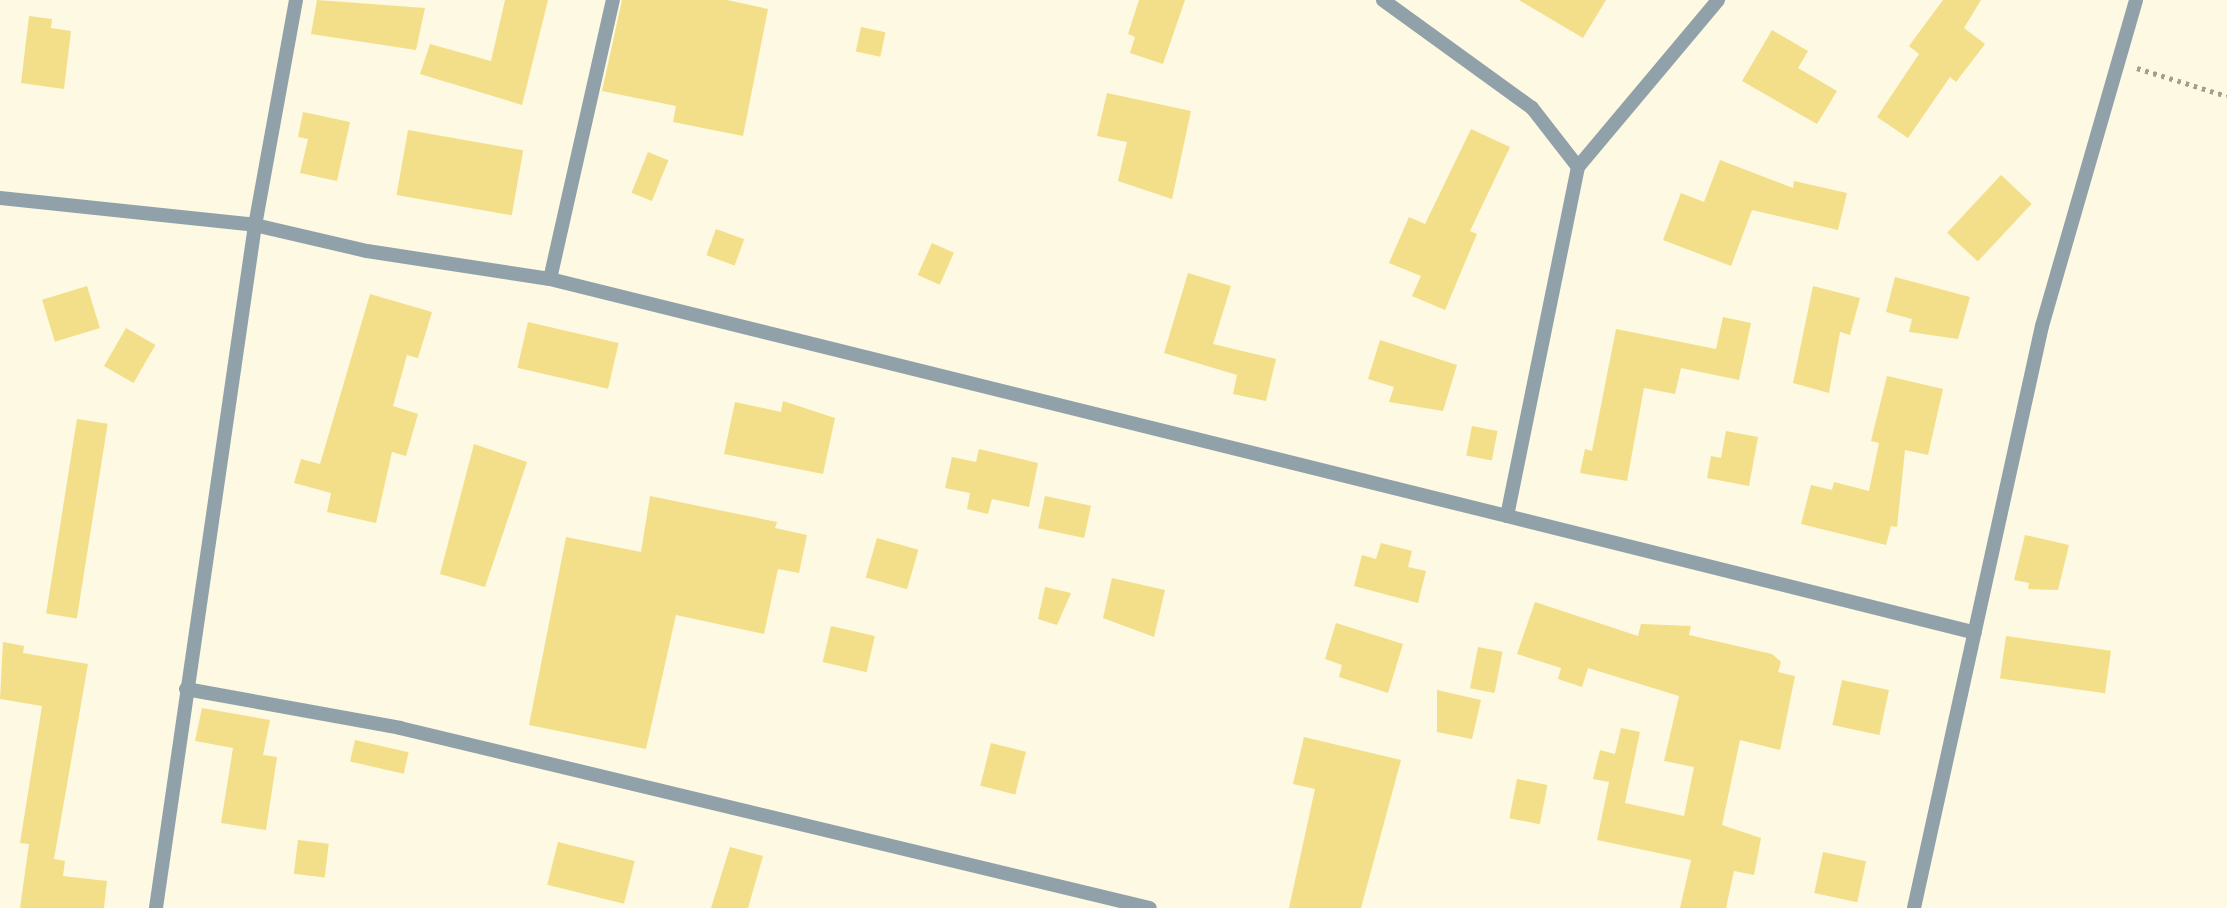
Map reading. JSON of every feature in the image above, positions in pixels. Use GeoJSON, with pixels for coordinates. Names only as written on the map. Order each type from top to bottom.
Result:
{"type":"FeatureCollection","features":[{"type":"Feature","properties":{"kind":"street"},"geometry":{"type":"LineString","coordinates":[[156,908],[255,225],[296,0]]}},
{"type":"Feature","properties":{"kind":"street"},"geometry":{"type":"LineString","coordinates":[[550,279],[613,0]]}},
{"type":"Feature","properties":{"kind":"street"},"geometry":{"type":"LineString","coordinates":[[1384,0],[1532,108],[1578,167]]}},
{"type":"Feature","properties":{"kind":"street"},"geometry":{"type":"LineString","coordinates":[[1507,516],[1578,167],[1718,0]]}},
{"type":"Feature","properties":{"kind":"street"},"geometry":{"type":"LineString","coordinates":[[1914,908],[2042,326],[2136,0]]}},
{"type":"Feature","properties":{"kind":"street"},"geometry":{"type":"LineString","coordinates":[[0,198],[255,225],[367,251],[550,279],[1975,633]]}},
{"type":"Feature","properties":{"kind":"street"},"geometry":{"type":"LineString","coordinates":[[186,689],[400,728],[1150,908]]}},
{"type":"Feature","properties":{"kind":"path"},"geometry":{"type":"LineString","coordinates":[[2120,62],[2227,96]]}},
{"type":"Feature","properties":{"kind":"building"},"geometry":{"type":"Polygon","coordinates":[[[317,0],[425,8],[416,50],[311,34],[317,0]]]}},
{"type":"Feature","properties":{"kind":"building"},"geometry":{"type":"Polygon","coordinates":[[[505,0],[548,0],[522,105],[420,74],[430,44],[491,61],[505,0]]]}},
{"type":"Feature","properties":{"kind":"building"},"geometry":{"type":"Polygon","coordinates":[[[622,0],[727,0],[768,9],[743,136],[673,122],[676,106],[602,91],[622,0]]]}},
{"type":"Feature","properties":{"kind":"building"},"geometry":{"type":"Polygon","coordinates":[[[1139,0],[1185,0],[1163,64],[1130,53],[1135,37],[1128,34],[1139,0]]]}},
{"type":"Feature","properties":{"kind":"building"},"geometry":{"type":"Polygon","coordinates":[[[1519,0],[1606,0],[1583,38],[1519,0]]]}},
{"type":"Feature","properties":{"kind":"building"},"geometry":{"type":"Polygon","coordinates":[[[1943,0],[1981,0],[1964,28],[1985,44],[1956,82],[1950,77],[1908,138],[1877,117],[1919,54],[1909,46],[1943,0]]]}},
{"type":"Feature","properties":{"kind":"building"},"geometry":{"type":"Polygon","coordinates":[[[29,16],[52,19],[51,28],[71,31],[64,89],[21,83],[29,16]]]}},
{"type":"Feature","properties":{"kind":"building"},"geometry":{"type":"Polygon","coordinates":[[[861,27],[885,32],[880,57],[856,51],[861,27]]]}},
{"type":"Feature","properties":{"kind":"building"},"geometry":{"type":"Polygon","coordinates":[[[1772,30],[1808,51],[1798,68],[1837,91],[1817,124],[1742,81],[1772,30]]]}},
{"type":"Feature","properties":{"kind":"building"},"geometry":{"type":"Polygon","coordinates":[[[1107,93],[1191,111],[1172,199],[1118,181],[1127,142],[1097,136],[1107,93]]]}},
{"type":"Feature","properties":{"kind":"building"},"geometry":{"type":"Polygon","coordinates":[[[303,112],[350,122],[337,181],[300,173],[308,139],[298,137],[303,112]]]}},
{"type":"Feature","properties":{"kind":"building"},"geometry":{"type":"Polygon","coordinates":[[[1471,129],[1510,147],[1470,231],[1477,234],[1445,310],[1412,296],[1421,276],[1389,263],[1409,217],[1425,224],[1471,129]]]}},
{"type":"Feature","properties":{"kind":"building"},"geometry":{"type":"Polygon","coordinates":[[[408,130],[523,150],[512,215],[397,195],[408,130]]]}},
{"type":"Feature","properties":{"kind":"building"},"geometry":{"type":"Polygon","coordinates":[[[648,152],[668,160],[652,201],[632,193],[648,152]]]}},
{"type":"Feature","properties":{"kind":"building"},"geometry":{"type":"Polygon","coordinates":[[[1720,160],[1793,188],[1794,181],[1847,193],[1838,230],[1752,210],[1731,266],[1663,240],[1681,193],[1704,202],[1720,160]]]}},
{"type":"Feature","properties":{"kind":"building"},"geometry":{"type":"Polygon","coordinates":[[[2001,175],[2032,204],[1978,261],[1947,233],[2001,175]]]}},
{"type":"Feature","properties":{"kind":"building"},"geometry":{"type":"Polygon","coordinates":[[[716,229],[744,239],[735,266],[706,255],[716,229]]]}},
{"type":"Feature","properties":{"kind":"building"},"geometry":{"type":"Polygon","coordinates":[[[932,243],[954,253],[940,285],[918,275],[932,243]]]}},
{"type":"Feature","properties":{"kind":"building"},"geometry":{"type":"Polygon","coordinates":[[[1188,273],[1231,286],[1213,344],[1276,359],[1266,401],[1233,394],[1237,375],[1164,353],[1188,273]]]}},
{"type":"Feature","properties":{"kind":"building"},"geometry":{"type":"Polygon","coordinates":[[[1895,277],[1970,297],[1958,339],[1909,332],[1912,319],[1886,312],[1895,277]]]}},
{"type":"Feature","properties":{"kind":"building"},"geometry":{"type":"Polygon","coordinates":[[[87,286],[100,328],[55,342],[42,300],[87,286]]]}},
{"type":"Feature","properties":{"kind":"building"},"geometry":{"type":"Polygon","coordinates":[[[1813,286],[1860,298],[1850,335],[1840,332],[1829,393],[1793,383],[1813,286]]]}},
{"type":"Feature","properties":{"kind":"building"},"geometry":{"type":"Polygon","coordinates":[[[370,294],[432,312],[418,358],[407,355],[393,406],[418,414],[406,456],[392,452],[376,523],[327,512],[331,493],[294,483],[301,459],[320,464],[370,294]]]}},
{"type":"Feature","properties":{"kind":"building"},"geometry":{"type":"Polygon","coordinates":[[[1723,317],[1751,323],[1739,380],[1681,368],[1675,394],[1644,388],[1627,481],[1580,473],[1585,449],[1592,451],[1616,329],[1716,349],[1723,317]]]}},
{"type":"Feature","properties":{"kind":"building"},"geometry":{"type":"Polygon","coordinates":[[[528,322],[619,343],[608,389],[517,368],[528,322]]]}},
{"type":"Feature","properties":{"kind":"building"},"geometry":{"type":"Polygon","coordinates":[[[126,328],[155,345],[133,383],[104,366],[126,328]]]}},
{"type":"Feature","properties":{"kind":"building"},"geometry":{"type":"Polygon","coordinates":[[[1380,340],[1457,365],[1443,411],[1389,402],[1394,387],[1368,379],[1380,340]]]}},
{"type":"Feature","properties":{"kind":"building"},"geometry":{"type":"Polygon","coordinates":[[[1887,376],[1943,389],[1928,455],[1905,450],[1897,527],[1891,526],[1886,545],[1801,524],[1811,485],[1832,490],[1834,482],[1869,491],[1879,443],[1871,441],[1887,376]]]}},
{"type":"Feature","properties":{"kind":"building"},"geometry":{"type":"Polygon","coordinates":[[[783,401],[835,418],[823,474],[724,454],[735,402],[781,412],[783,401]]]}},
{"type":"Feature","properties":{"kind":"building"},"geometry":{"type":"Polygon","coordinates":[[[77,419],[108,424],[77,618],[46,614],[77,419]]]}},
{"type":"Feature","properties":{"kind":"building"},"geometry":{"type":"Polygon","coordinates":[[[1472,426],[1498,431],[1492,460],[1466,455],[1472,426]]]}},
{"type":"Feature","properties":{"kind":"building"},"geometry":{"type":"Polygon","coordinates":[[[1726,431],[1758,437],[1749,486],[1707,478],[1711,456],[1721,458],[1726,431]]]}},
{"type":"Feature","properties":{"kind":"building"},"geometry":{"type":"Polygon","coordinates":[[[474,444],[527,462],[485,587],[440,574],[474,444]]]}},
{"type":"Feature","properties":{"kind":"building"},"geometry":{"type":"Polygon","coordinates":[[[979,449],[1038,463],[1029,507],[992,499],[988,514],[967,509],[970,493],[945,488],[952,457],[976,462],[979,449]]]}},
{"type":"Feature","properties":{"kind":"building"},"geometry":{"type":"Polygon","coordinates":[[[650,496],[777,522],[775,528],[807,535],[799,573],[778,569],[764,634],[676,615],[646,749],[529,725],[566,537],[641,552],[650,496]]]}},
{"type":"Feature","properties":{"kind":"building"},"geometry":{"type":"Polygon","coordinates":[[[1045,496],[1091,506],[1084,538],[1038,528],[1045,496]]]}},
{"type":"Feature","properties":{"kind":"building"},"geometry":{"type":"Polygon","coordinates":[[[2025,535],[2069,545],[2058,590],[2028,589],[2029,583],[2014,580],[2025,535]]]}},
{"type":"Feature","properties":{"kind":"building"},"geometry":{"type":"Polygon","coordinates":[[[877,538],[918,550],[907,589],[866,577],[877,538]]]}},
{"type":"Feature","properties":{"kind":"building"},"geometry":{"type":"Polygon","coordinates":[[[1381,543],[1412,551],[1408,567],[1426,571],[1418,603],[1354,586],[1362,555],[1376,559],[1381,543]]]}},
{"type":"Feature","properties":{"kind":"building"},"geometry":{"type":"Polygon","coordinates":[[[1112,578],[1165,590],[1154,637],[1103,618],[1112,578]]]}},
{"type":"Feature","properties":{"kind":"building"},"geometry":{"type":"Polygon","coordinates":[[[1045,587],[1071,593],[1057,625],[1038,619],[1045,587]]]}},
{"type":"Feature","properties":{"kind":"building"},"geometry":{"type":"Polygon","coordinates":[[[1535,602],[1638,636],[1641,624],[1691,626],[1689,635],[1772,654],[1781,662],[1778,672],[1795,676],[1780,750],[1740,740],[1722,825],[1761,838],[1754,875],[1734,871],[1726,908],[1680,908],[1691,860],[1597,840],[1609,782],[1593,779],[1600,750],[1615,754],[1621,728],[1640,732],[1625,803],[1684,816],[1694,767],[1664,761],[1679,696],[1588,668],[1582,687],[1558,679],[1561,668],[1517,654],[1535,602]]]}},
{"type":"Feature","properties":{"kind":"building"},"geometry":{"type":"Polygon","coordinates":[[[1336,623],[1403,644],[1388,693],[1339,677],[1342,665],[1325,659],[1336,623]]]}},
{"type":"Feature","properties":{"kind":"building"},"geometry":{"type":"Polygon","coordinates":[[[831,626],[875,636],[867,672],[823,662],[831,626]]]}},
{"type":"Feature","properties":{"kind":"building"},"geometry":{"type":"Polygon","coordinates":[[[2006,636],[2111,651],[2105,693],[2000,679],[2006,636]]]}},
{"type":"Feature","properties":{"kind":"building"},"geometry":{"type":"Polygon","coordinates":[[[3,642],[24,646],[23,653],[88,664],[54,859],[65,861],[63,876],[107,881],[104,908],[20,908],[29,844],[20,843],[42,706],[0,699],[3,642]]]}},
{"type":"Feature","properties":{"kind":"building"},"geometry":{"type":"Polygon","coordinates":[[[1478,647],[1503,652],[1495,693],[1470,688],[1478,647]]]}},
{"type":"Feature","properties":{"kind":"building"},"geometry":{"type":"Polygon","coordinates":[[[1842,680],[1889,690],[1879,735],[1832,725],[1842,680]]]}},
{"type":"Feature","properties":{"kind":"building"},"geometry":{"type":"Polygon","coordinates":[[[1437,690],[1481,700],[1472,739],[1437,732],[1437,690]]]}},
{"type":"Feature","properties":{"kind":"building"},"geometry":{"type":"Polygon","coordinates":[[[202,708],[270,720],[263,755],[277,757],[266,830],[221,823],[233,748],[195,741],[202,708]]]}},
{"type":"Feature","properties":{"kind":"building"},"geometry":{"type":"Polygon","coordinates":[[[1304,737],[1401,760],[1361,908],[1289,908],[1315,789],[1293,784],[1304,737]]]}},
{"type":"Feature","properties":{"kind":"building"},"geometry":{"type":"Polygon","coordinates":[[[355,740],[409,752],[404,774],[350,761],[355,740]]]}},
{"type":"Feature","properties":{"kind":"building"},"geometry":{"type":"Polygon","coordinates":[[[991,743],[1026,752],[1015,794],[980,786],[991,743]]]}},
{"type":"Feature","properties":{"kind":"building"},"geometry":{"type":"Polygon","coordinates":[[[1517,779],[1547,785],[1540,824],[1509,818],[1517,779]]]}},
{"type":"Feature","properties":{"kind":"building"},"geometry":{"type":"Polygon","coordinates":[[[298,840],[329,844],[325,878],[294,874],[298,840]]]}},
{"type":"Feature","properties":{"kind":"building"},"geometry":{"type":"Polygon","coordinates":[[[558,842],[635,861],[624,904],[547,885],[558,842]]]}},
{"type":"Feature","properties":{"kind":"building"},"geometry":{"type":"Polygon","coordinates":[[[730,847],[763,856],[748,908],[711,908],[730,847]]]}},
{"type":"Feature","properties":{"kind":"building"},"geometry":{"type":"Polygon","coordinates":[[[1823,852],[1866,861],[1857,902],[1814,893],[1823,852]]]}}]}
